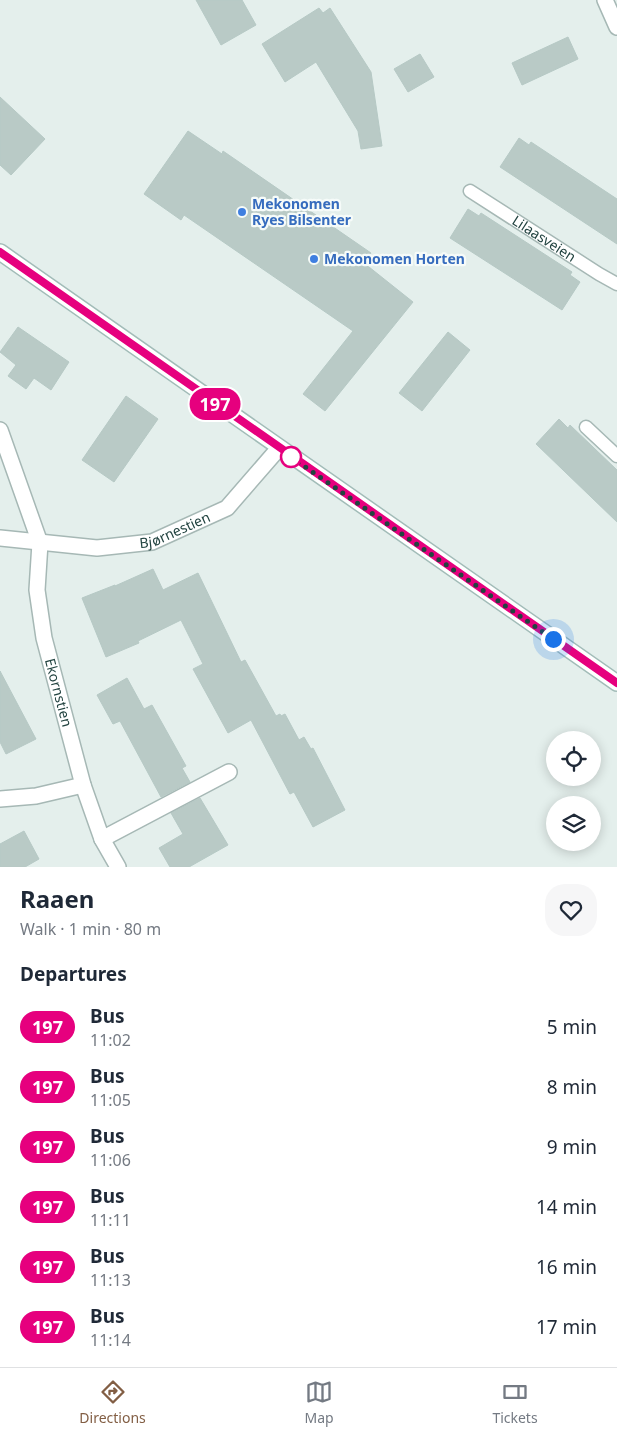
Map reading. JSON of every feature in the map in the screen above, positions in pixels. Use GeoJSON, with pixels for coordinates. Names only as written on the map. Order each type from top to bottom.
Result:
{"type":"FeatureCollection","features":[{"type":"Feature","properties":{"kind":"street"},"geometry":{"type":"LineString","coordinates":[[605,0],[617,26]]}},
{"type":"Feature","properties":{"kind":"street"},"geometry":{"type":"LineString","coordinates":[[0,252],[617,683]]}},
{"type":"Feature","properties":{"kind":"street"},"geometry":{"type":"LineString","coordinates":[[0,430],[40,543]]}},
{"type":"Feature","properties":{"kind":"street","name":"Bjørnestien"},"geometry":{"type":"LineString","coordinates":[[0,538],[96,548],[152,542],[227,508],[279,448]]}},
{"type":"Feature","properties":{"kind":"street","name":"Ekornstien"},"geometry":{"type":"LineString","coordinates":[[40,543],[37,590],[44,638],[83,785],[102,839],[118,867]]}},
{"type":"Feature","properties":{"kind":"street"},"geometry":{"type":"LineString","coordinates":[[102,839],[229,772]]}},
{"type":"Feature","properties":{"kind":"street"},"geometry":{"type":"LineString","coordinates":[[0,799],[36,796],[83,785]]}},
{"type":"Feature","properties":{"kind":"lane","name":"Lilaasveien"},"geometry":{"type":"LineString","coordinates":[[470,191],[617,284]]}},
{"type":"Feature","properties":{"kind":"lane"},"geometry":{"type":"LineString","coordinates":[[586,427],[617,456]]}},
{"type":"Feature","properties":{"kind":"building"},"geometry":{"type":"Polygon","coordinates":[[[196,0],[242,0],[256,25],[221,45],[196,0]]]}},
{"type":"Feature","properties":{"kind":"building"},"geometry":{"type":"Polygon","coordinates":[[[319,8],[323,13],[330,8],[371,72],[382,146],[361,149],[358,131],[316,62],[285,82],[262,44],[319,8]]]}},
{"type":"Feature","properties":{"kind":"building"},"geometry":{"type":"Polygon","coordinates":[[[568,37],[578,59],[522,85],[512,63],[568,37]]]}},
{"type":"Feature","properties":{"kind":"building"},"geometry":{"type":"Polygon","coordinates":[[[420,54],[434,77],[408,92],[394,69],[420,54]]]}},
{"type":"Feature","properties":{"kind":"building"},"geometry":{"type":"Polygon","coordinates":[[[0,97],[45,139],[11,175],[0,165],[0,97]]]}},
{"type":"Feature","properties":{"kind":"building"},"geometry":{"type":"Polygon","coordinates":[[[188,131],[222,154],[223,151],[371,253],[364,263],[413,302],[325,411],[303,394],[353,331],[184,215],[181,220],[144,194],[188,131]]]}},
{"type":"Feature","properties":{"kind":"building"},"geometry":{"type":"Polygon","coordinates":[[[519,138],[529,145],[531,142],[617,199],[617,244],[500,167],[519,138]]]}},
{"type":"Feature","properties":{"kind":"building"},"geometry":{"type":"Polygon","coordinates":[[[468,209],[479,216],[481,213],[572,272],[570,275],[580,282],[562,310],[450,238],[468,209]]]}},
{"type":"Feature","properties":{"kind":"building"},"geometry":{"type":"Polygon","coordinates":[[[18,327],[69,362],[51,390],[34,378],[26,389],[8,376],[16,365],[0,352],[18,327]]]}},
{"type":"Feature","properties":{"kind":"building"},"geometry":{"type":"Polygon","coordinates":[[[448,332],[470,350],[422,411],[399,393],[448,332]]]}},
{"type":"Feature","properties":{"kind":"building"},"geometry":{"type":"Polygon","coordinates":[[[126,396],[158,419],[114,482],[82,460],[126,396]]]}},
{"type":"Feature","properties":{"kind":"building"},"geometry":{"type":"Polygon","coordinates":[[[559,419],[568,428],[570,425],[617,470],[617,522],[536,444],[559,419]]]}},
{"type":"Feature","properties":{"kind":"building"},"geometry":{"type":"Polygon","coordinates":[[[153,569],[163,590],[198,573],[241,662],[245,660],[276,716],[285,714],[299,740],[304,737],[311,749],[313,748],[345,810],[313,827],[294,792],[290,794],[251,720],[228,733],[193,669],[203,664],[181,620],[138,641],[139,643],[106,657],[82,598],[153,569]]]}},
{"type":"Feature","properties":{"kind":"building"},"geometry":{"type":"Polygon","coordinates":[[[0,671],[36,739],[6,754],[0,742],[0,671]]]}},
{"type":"Feature","properties":{"kind":"building"},"geometry":{"type":"Polygon","coordinates":[[[127,678],[144,709],[152,705],[186,766],[182,768],[190,782],[161,797],[120,721],[113,724],[97,695],[127,678]]]}},
{"type":"Feature","properties":{"kind":"building"},"geometry":{"type":"Polygon","coordinates":[[[200,798],[228,845],[189,867],[170,867],[159,848],[183,834],[171,813],[200,798]]]}},
{"type":"Feature","properties":{"kind":"building"},"geometry":{"type":"Polygon","coordinates":[[[24,831],[39,859],[25,867],[0,867],[0,844],[24,831]]]}},
{"type":"Feature","properties":{"kind":"bus line","name":"197"},"geometry":{"type":"LineString","coordinates":[[0,252],[617,683]]}},
{"type":"Feature","properties":{"kind":"place","name":"Mekonomen Ryes Bilsenter"},"geometry":{"type":"Point","coordinates":[242,212]}},
{"type":"Feature","properties":{"kind":"place","name":"Mekonomen Horten"},"geometry":{"type":"Point","coordinates":[314,259]}},
{"type":"Feature","properties":{"kind":"route"},"geometry":{"type":"LineString","coordinates":[[291,457],[553,639]]}}]}
